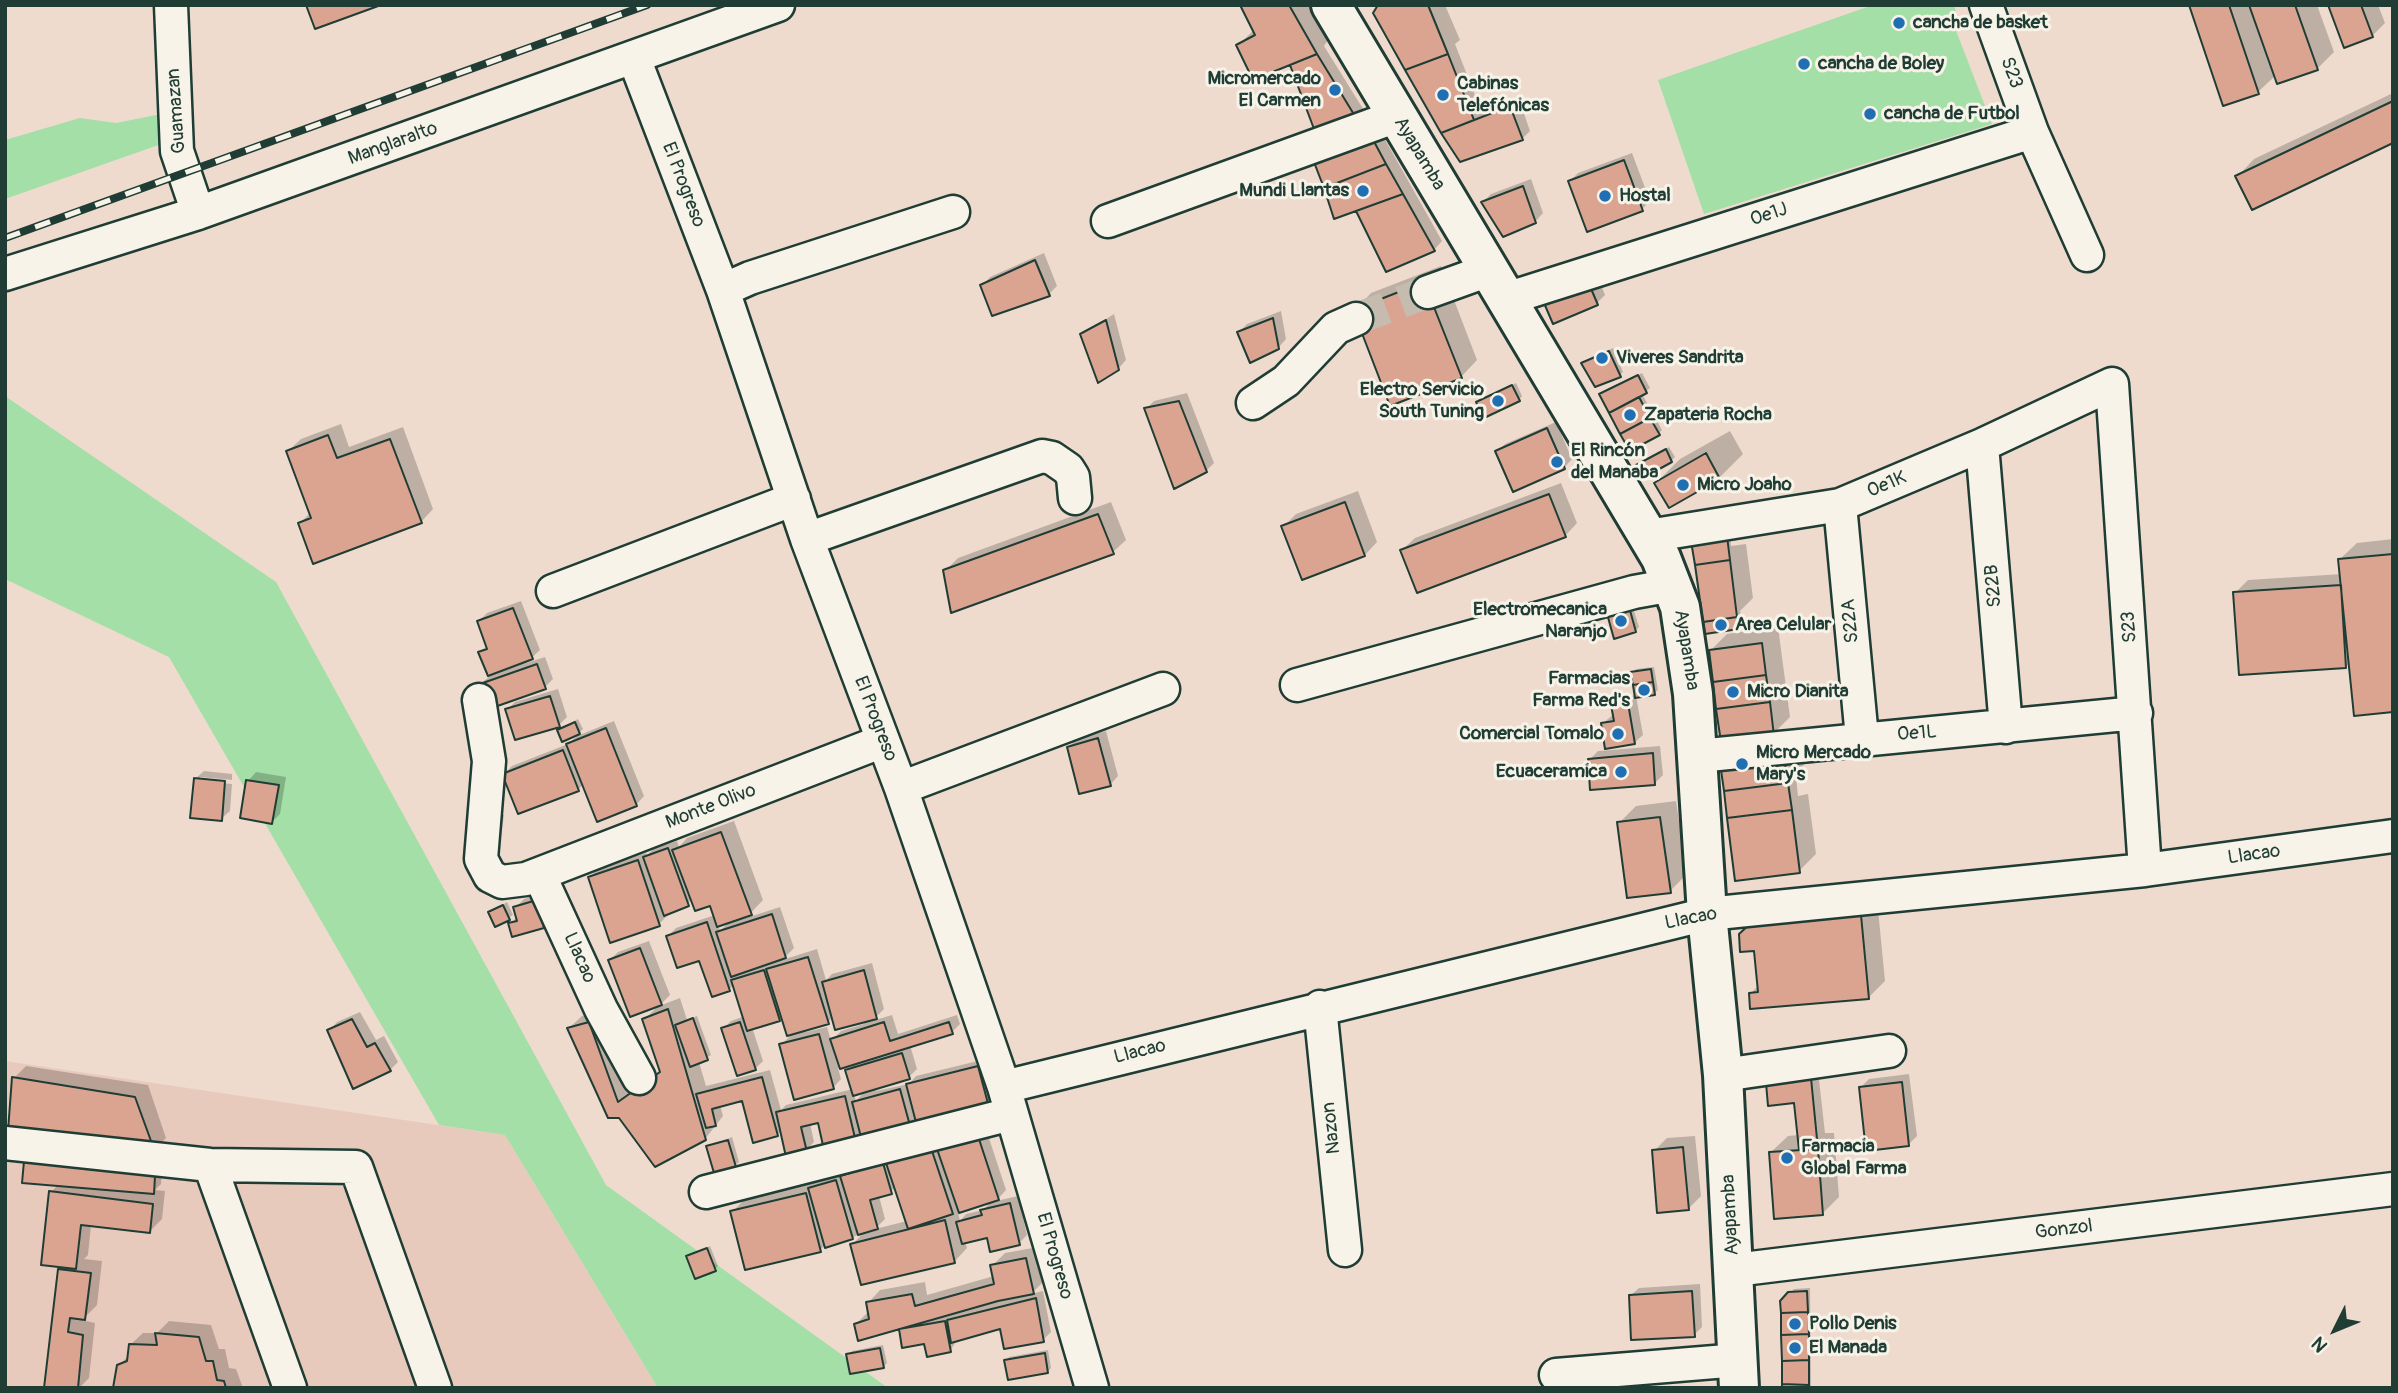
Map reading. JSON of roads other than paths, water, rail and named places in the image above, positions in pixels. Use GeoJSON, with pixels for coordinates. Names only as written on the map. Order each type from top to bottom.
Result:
{"type":"FeatureCollection","features":[{"type":"Feature","properties":{"kind":"main road","name":"Ayapamba"},"geometry":{"type":"LineString","coordinates":[[1331,5],[1648,536],[1673,585],[1686,633],[1698,756],[1707,914],[1723,1075],[1739,1374]]}},
{"type":"Feature","properties":{"kind":"street","name":"Guamazan"},"geometry":{"type":"LineString","coordinates":[[171,5],[177,151],[198,213]]}},
{"type":"Feature","properties":{"kind":"street","name":"Manglaralto"},"geometry":{"type":"LineString","coordinates":[[5,274],[198,213],[778,5]]}},
{"type":"Feature","properties":{"kind":"street","name":"S23"},"geometry":{"type":"LineString","coordinates":[[1986,5],[2032,132],[2087,255]]}},
{"type":"Feature","properties":{"kind":"street","name":"El Progreso"},"geometry":{"type":"LineString","coordinates":[[634,58],[723,290],[807,539],[901,788],[1008,1100],[1092,1388]]}},
{"type":"Feature","properties":{"kind":"street"},"geometry":{"type":"LineString","coordinates":[[1108,221],[1397,116]]}},
{"type":"Feature","properties":{"kind":"street","name":"Oe1J"},"geometry":{"type":"LineString","coordinates":[[1428,292],[1498,284],[2032,132]]}},
{"type":"Feature","properties":{"kind":"street"},"geometry":{"type":"LineString","coordinates":[[723,290],[750,278],[953,212]]}},
{"type":"Feature","properties":{"kind":"street"},"geometry":{"type":"LineString","coordinates":[[1252,403],[1286,381],[1336,328],[1356,319]]}},
{"type":"Feature","properties":{"kind":"street","name":"S23"},"geometry":{"type":"LineString","coordinates":[[2112,384],[2145,870]]}},
{"type":"Feature","properties":{"kind":"street","name":"Oe1K"},"geometry":{"type":"LineString","coordinates":[[1648,536],[1840,505],[1982,445],[2112,384]]}},
{"type":"Feature","properties":{"kind":"street","name":"S22B"},"geometry":{"type":"LineString","coordinates":[[1982,445],[2006,727]]}},
{"type":"Feature","properties":{"kind":"street"},"geometry":{"type":"LineString","coordinates":[[807,539],[1042,456],[1052,458],[1068,468],[1073,477],[1075,498]]}},
{"type":"Feature","properties":{"kind":"street"},"geometry":{"type":"LineString","coordinates":[[553,591],[794,499]]}},
{"type":"Feature","properties":{"kind":"street","name":"S22A"},"geometry":{"type":"LineString","coordinates":[[1840,505],[1862,738]]}},
{"type":"Feature","properties":{"kind":"street"},"geometry":{"type":"LineString","coordinates":[[1297,685],[1634,592],[1673,585]]}},
{"type":"Feature","properties":{"kind":"street"},"geometry":{"type":"LineString","coordinates":[[901,788],[1163,689]]}},
{"type":"Feature","properties":{"kind":"street","name":"Monte Olivo"},"geometry":{"type":"LineString","coordinates":[[479,699],[489,761],[481,859],[484,869],[502,882],[526,879],[883,741]]}},
{"type":"Feature","properties":{"kind":"street","name":"Oe1L"},"geometry":{"type":"LineString","coordinates":[[1698,756],[2136,713]]}},
{"type":"Feature","properties":{"kind":"street","name":"Llacao"},"geometry":{"type":"LineString","coordinates":[[706,1192],[1320,1007],[1707,914],[2145,870],[2393,836]]}},
{"type":"Feature","properties":{"kind":"street","name":"Llacao"},"geometry":{"type":"LineString","coordinates":[[539,874],[601,1009],[639,1078]]}},
{"type":"Feature","properties":{"kind":"street","name":"Nazon"},"geometry":{"type":"LineString","coordinates":[[1320,1007],[1345,1250]]}},
{"type":"Feature","properties":{"kind":"street"},"geometry":{"type":"LineString","coordinates":[[1723,1075],[1889,1051]]}},
{"type":"Feature","properties":{"kind":"street"},"geometry":{"type":"LineString","coordinates":[[5,1143],[210,1165],[356,1167],[435,1388]]}},
{"type":"Feature","properties":{"kind":"street"},"geometry":{"type":"LineString","coordinates":[[210,1165],[290,1388]]}},
{"type":"Feature","properties":{"kind":"street","name":"Gonzol"},"geometry":{"type":"LineString","coordinates":[[1735,1270],[2393,1189]]}},
{"type":"Feature","properties":{"kind":"street"},"geometry":{"type":"LineString","coordinates":[[1556,1375],[1739,1374]]}},
{"type":"Feature","properties":{"kind":"tunnel"},"geometry":{"type":"LineString","coordinates":[[1356,319],[1428,292]]}},
{"type":"Feature","properties":{"kind":"railway"},"geometry":{"type":"LineString","coordinates":[[5,238],[647,5]]}},
{"type":"Feature","properties":{"kind":"place","name":"cancha de basket"},"geometry":{"type":"Point","coordinates":[1899,23]}},
{"type":"Feature","properties":{"kind":"place","name":"cancha de Boley"},"geometry":{"type":"Point","coordinates":[1804,64]}},
{"type":"Feature","properties":{"kind":"place","name":"Micromercado El Carmen"},"geometry":{"type":"Point","coordinates":[1335,90]}},
{"type":"Feature","properties":{"kind":"place","name":"Cabinas Telefónicas"},"geometry":{"type":"Point","coordinates":[1443,95]}},
{"type":"Feature","properties":{"kind":"place","name":"cancha de Futbol"},"geometry":{"type":"Point","coordinates":[1870,114]}},
{"type":"Feature","properties":{"kind":"place","name":"Mundi Llantas"},"geometry":{"type":"Point","coordinates":[1363,191]}},
{"type":"Feature","properties":{"kind":"place","name":"Hostal"},"geometry":{"type":"Point","coordinates":[1605,196]}},
{"type":"Feature","properties":{"kind":"place","name":"Viveres Sandrita"},"geometry":{"type":"Point","coordinates":[1602,358]}},
{"type":"Feature","properties":{"kind":"place","name":"Electro Servicio South Tuning"},"geometry":{"type":"Point","coordinates":[1498,401]}},
{"type":"Feature","properties":{"kind":"place","name":"Zapateria Rocha"},"geometry":{"type":"Point","coordinates":[1630,415]}},
{"type":"Feature","properties":{"kind":"place","name":"El Rincón del Manaba"},"geometry":{"type":"Point","coordinates":[1557,462]}},
{"type":"Feature","properties":{"kind":"place","name":"Micro Joaho"},"geometry":{"type":"Point","coordinates":[1683,485]}},
{"type":"Feature","properties":{"kind":"place","name":"Electromecanica Naranjo"},"geometry":{"type":"Point","coordinates":[1621,621]}},
{"type":"Feature","properties":{"kind":"place","name":"Area Celular"},"geometry":{"type":"Point","coordinates":[1721,625]}},
{"type":"Feature","properties":{"kind":"place","name":"Farmacias Farma Red's"},"geometry":{"type":"Point","coordinates":[1644,690]}},
{"type":"Feature","properties":{"kind":"place","name":"Micro Dianita"},"geometry":{"type":"Point","coordinates":[1733,692]}},
{"type":"Feature","properties":{"kind":"place","name":"Comercial Tomalo"},"geometry":{"type":"Point","coordinates":[1618,734]}},
{"type":"Feature","properties":{"kind":"place","name":"Micro Mercado Mary's"},"geometry":{"type":"Point","coordinates":[1742,764]}},
{"type":"Feature","properties":{"kind":"place","name":"Ecuaceramica"},"geometry":{"type":"Point","coordinates":[1621,772]}},
{"type":"Feature","properties":{"kind":"place","name":"Farmacia Global Farma"},"geometry":{"type":"Point","coordinates":[1787,1158]}},
{"type":"Feature","properties":{"kind":"place","name":"Pollo Denis"},"geometry":{"type":"Point","coordinates":[1795,1324]}},
{"type":"Feature","properties":{"kind":"place","name":"El Manada"},"geometry":{"type":"Point","coordinates":[1795,1348]}}]}
